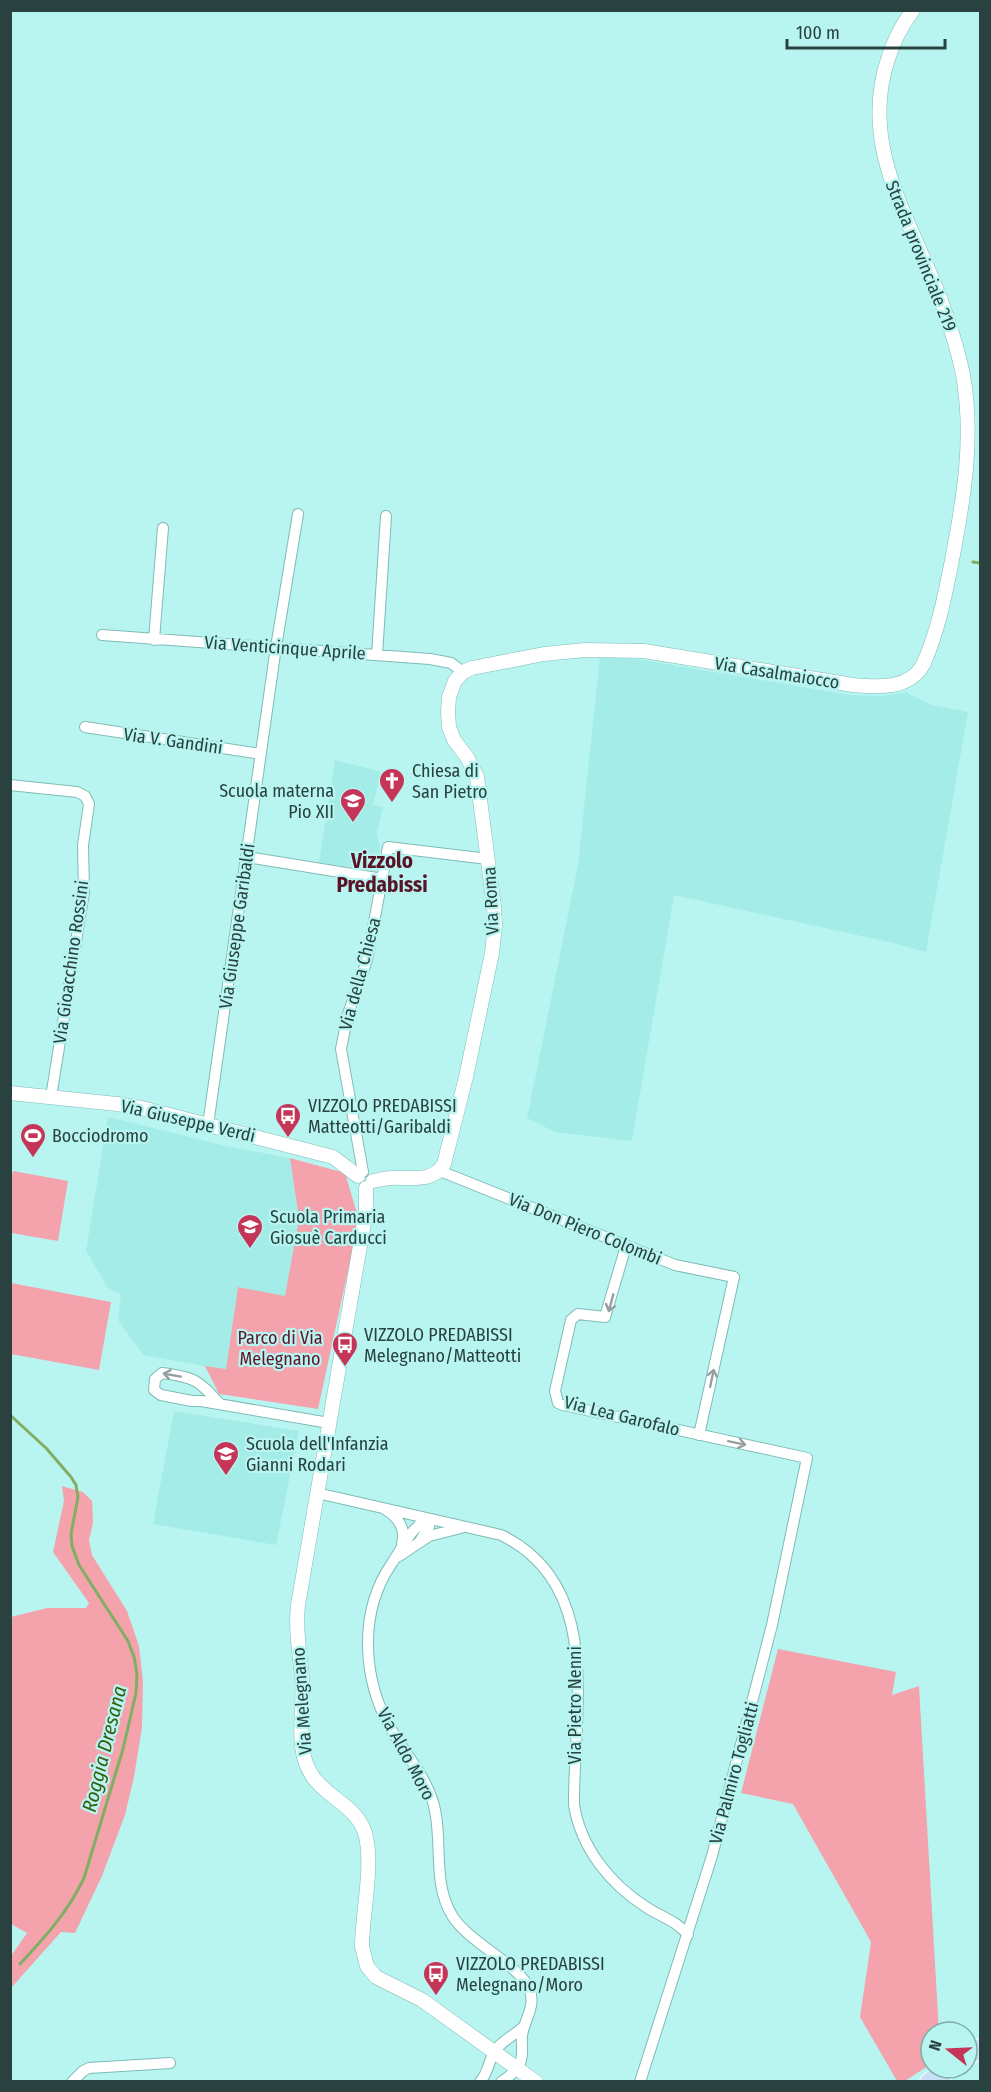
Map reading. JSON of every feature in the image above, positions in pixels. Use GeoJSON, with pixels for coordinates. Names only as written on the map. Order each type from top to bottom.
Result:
{"type":"FeatureCollection","features":[{"type":"Feature","properties":{"kind":"street","name":"Strada provinciale 219"},"geometry":{"type":"LineString","coordinates":[[913,10],[899,32],[883,71],[878,99],[878,126],[885,164],[946,314],[963,376],[968,430],[962,508]]}},
{"type":"Feature","properties":{"kind":"street","name":"Via Casalmaiocco"},"geometry":{"type":"LineString","coordinates":[[464,672],[481,666],[558,652],[644,651],[853,685],[882,686],[902,683],[910,680],[919,672],[928,654],[945,593],[962,508]]}},
{"type":"Feature","properties":{"kind":"street","name":"Via Giuseppe Garibaldi"},"geometry":{"type":"LineString","coordinates":[[208,1125],[276,648],[298,514]]}},
{"type":"Feature","properties":{"kind":"street"},"geometry":{"type":"LineString","coordinates":[[377,655],[386,516]]}},
{"type":"Feature","properties":{"kind":"street"},"geometry":{"type":"LineString","coordinates":[[154,640],[163,528]]}},
{"type":"Feature","properties":{"kind":"street","name":"Via Venticinque Aprile"},"geometry":{"type":"LineString","coordinates":[[102,635],[444,661],[464,672]]}},
{"type":"Feature","properties":{"kind":"street","name":"Via Roma"},"geometry":{"type":"LineString","coordinates":[[440,1171],[447,1158],[459,1109],[493,948],[495,912],[477,777],[467,757],[454,740],[449,727],[449,697],[455,681],[464,672]]}},
{"type":"Feature","properties":{"kind":"street","name":"Via V. Gandini"},"geometry":{"type":"LineString","coordinates":[[85,727],[261,754]]}},
{"type":"Feature","properties":{"kind":"street","name":"Via Gioacchino Rossini"},"geometry":{"type":"LineString","coordinates":[[10,785],[77,792],[85,796],[89,804],[83,845],[84,892],[51,1097]]}},
{"type":"Feature","properties":{"kind":"street","name":"Via della Chiesa"},"geometry":{"type":"LineString","coordinates":[[365,1179],[341,1050],[348,1014],[367,960],[388,847],[488,860]]}},
{"type":"Feature","properties":{"kind":"street"},"geometry":{"type":"LineString","coordinates":[[247,857],[383,879]]}},
{"type":"Feature","properties":{"kind":"street","name":"Via Giuseppe Verdi"},"geometry":{"type":"LineString","coordinates":[[10,1093],[128,1105],[333,1157],[365,1179]]}},
{"type":"Feature","properties":{"kind":"street"},"geometry":{"type":"LineString","coordinates":[[365,1179],[424,1178],[440,1171]]}},
{"type":"Feature","properties":{"kind":"street","name":"Via Don Piero Colombi"},"geometry":{"type":"LineString","coordinates":[[440,1171],[675,1264],[734,1277],[699,1435]]}},
{"type":"Feature","properties":{"kind":"street","name":"Via Melegnano"},"geometry":{"type":"LineString","coordinates":[[365,1179],[366,1211],[297,1614],[302,1678],[301,1742],[306,1763],[312,1775],[320,1785],[353,1813],[364,1831],[368,1858],[362,1940],[364,1959],[369,1969],[379,1979],[422,2000],[536,2082]]}},
{"type":"Feature","properties":{"kind":"street","name":"Via Lea Garofalo"},"geometry":{"type":"LineString","coordinates":[[626,1246],[605,1317],[578,1314],[572,1320],[555,1397],[558,1403],[807,1458]]}},
{"type":"Feature","properties":{"kind":"street"},"geometry":{"type":"LineString","coordinates":[[220,1404],[203,1384],[192,1379],[162,1373],[155,1379],[154,1390],[160,1395],[329,1424]]}},
{"type":"Feature","properties":{"kind":"street","name":"Via Palmiro Togliatti"},"geometry":{"type":"LineString","coordinates":[[640,2082],[712,1856],[764,1659],[807,1458]]}},
{"type":"Feature","properties":{"kind":"street","name":"Via Pietro Nenni"},"geometry":{"type":"LineString","coordinates":[[317,1493],[501,1535],[524,1548],[545,1570],[562,1595],[573,1624],[578,1655],[574,1793],[578,1825],[593,1855],[609,1877],[645,1907],[680,1926],[688,1935]]}},
{"type":"Feature","properties":{"kind":"street"},"geometry":{"type":"LineString","coordinates":[[383,1509],[394,1516],[400,1524],[404,1533],[401,1548]]}},
{"type":"Feature","properties":{"kind":"street","name":"Via Aldo Moro"},"geometry":{"type":"LineString","coordinates":[[420,1541],[429,1527],[430,1519]]}},
{"type":"Feature","properties":{"kind":"street","name":"Via Aldo Moro"},"geometry":{"type":"LineString","coordinates":[[430,1519],[419,1525],[401,1548],[378,1587],[369,1623],[368,1653],[377,1700],[432,1798],[438,1829],[441,1885],[447,1905],[460,1926],[525,1981],[529,1988],[532,2002],[522,2032],[522,2060],[517,2068]]}},
{"type":"Feature","properties":{"kind":"street","name":"Via Aldo Moro"},"geometry":{"type":"LineString","coordinates":[[393,1562],[420,1541],[439,1533],[469,1527]]}},
{"type":"Feature","properties":{"kind":"street"},"geometry":{"type":"LineString","coordinates":[[480,2082],[488,2072],[494,2052],[527,2022]]}},
{"type":"Feature","properties":{"kind":"street"},"geometry":{"type":"LineString","coordinates":[[72,2082],[83,2071],[94,2067],[170,2063]]}},
{"type":"Feature","properties":{"kind":"street"},"geometry":{"type":"LineString","coordinates":[[501,2082],[517,2068]]}},
{"type":"Feature","properties":{"kind":"shaded area"},"geometry":{"type":"Polygon","coordinates":[[[600,656],[643,660],[850,695],[882,696],[906,692],[931,705],[968,712],[926,952],[674,895],[632,1141],[555,1132],[527,1118],[578,865],[600,656]]]}},
{"type":"Feature","properties":{"kind":"shaded area","name":"Scuola materna Pio XII"},"geometry":{"type":"Polygon","coordinates":[[[335,760],[381,772],[373,805],[383,807],[377,833],[380,849],[377,872],[319,862],[335,760]]]}},
{"type":"Feature","properties":{"kind":"shaded area"},"geometry":{"type":"Polygon","coordinates":[[[108,1117],[226,1146],[290,1158],[299,1219],[285,1297],[238,1287],[226,1370],[143,1355],[118,1320],[121,1294],[108,1288],[86,1251],[108,1117]]]}},
{"type":"Feature","properties":{"kind":"shaded area","name":"Scuola dell'Infanzia Gianni Rodari"},"geometry":{"type":"Polygon","coordinates":[[[174,1411],[299,1431],[276,1545],[153,1524],[174,1411]]]}},
{"type":"Feature","properties":{"kind":"green space","name":"Parco di Via Melegnano"},"geometry":{"type":"Polygon","coordinates":[[[290,1158],[345,1173],[359,1220],[318,1409],[219,1394],[205,1366],[226,1369],[238,1287],[285,1296],[299,1219],[290,1158]]]}},
{"type":"Feature","properties":{"kind":"green space"},"geometry":{"type":"Polygon","coordinates":[[[13,1171],[68,1181],[58,1241],[11,1233],[10,1183],[13,1171]]]}},
{"type":"Feature","properties":{"kind":"green space"},"geometry":{"type":"Polygon","coordinates":[[[11,1283],[111,1302],[99,1370],[11,1354],[11,1283]]]}},
{"type":"Feature","properties":{"kind":"green space"},"geometry":{"type":"Polygon","coordinates":[[[62,1486],[83,1492],[92,1501],[93,1523],[89,1540],[92,1555],[127,1611],[139,1646],[143,1681],[142,1727],[125,1815],[102,1876],[75,1933],[61,1932],[11,1988],[11,1956],[27,1933],[11,1924],[11,1617],[47,1608],[86,1608],[89,1603],[53,1552],[64,1501],[62,1486]]]}},
{"type":"Feature","properties":{"kind":"green space"},"geometry":{"type":"Polygon","coordinates":[[[778,1649],[896,1672],[892,1695],[919,1686],[938,2020],[919,2020],[919,2072],[905,2081],[897,2081],[860,2017],[871,1942],[793,1804],[741,1793],[778,1649]]]}},
{"type":"Feature","properties":{"kind":"waterway"},"geometry":{"type":"LineString","coordinates":[[973,562],[980,563]]}},
{"type":"Feature","properties":{"kind":"waterway","name":"Roggia Dresana"},"geometry":{"type":"LineString","coordinates":[[10,1415],[46,1448],[76,1485],[78,1497],[71,1534],[72,1546],[79,1565],[128,1641],[137,1674],[136,1693],[123,1749],[84,1878],[63,1913],[20,1964]]}},
{"type":"Feature","properties":{"kind":"place","name":"Chiesa di San Pietro"},"geometry":{"type":"Point","coordinates":[392,804]}},
{"type":"Feature","properties":{"kind":"place","name":"Scuola materna Pio XII"},"geometry":{"type":"Point","coordinates":[353,824]}},
{"type":"Feature","properties":{"kind":"place","name":"VIZZOLO PREDABISSI Matteotti/Garibaldi"},"geometry":{"type":"Point","coordinates":[288,1139]}},
{"type":"Feature","properties":{"kind":"place","name":"Bocciodromo"},"geometry":{"type":"Point","coordinates":[33,1159]}},
{"type":"Feature","properties":{"kind":"place","name":"Scuola Primaria Giosuè Carducci"},"geometry":{"type":"Point","coordinates":[250,1250]}},
{"type":"Feature","properties":{"kind":"place","name":"VIZZOLO PREDABISSI Melegnano/Matteotti"},"geometry":{"type":"Point","coordinates":[345,1368]}},
{"type":"Feature","properties":{"kind":"place","name":"Scuola dell'Infanzia Gianni Rodari"},"geometry":{"type":"Point","coordinates":[226,1477]}},
{"type":"Feature","properties":{"kind":"place","name":"VIZZOLO PREDABISSI Melegnano/Moro"},"geometry":{"type":"Point","coordinates":[436,1997]}},
{"type":"Feature","properties":{"kind":"district","name":"Vizzolo Predabissi"},"geometry":{"type":"Point","coordinates":[382,873]}}]}
